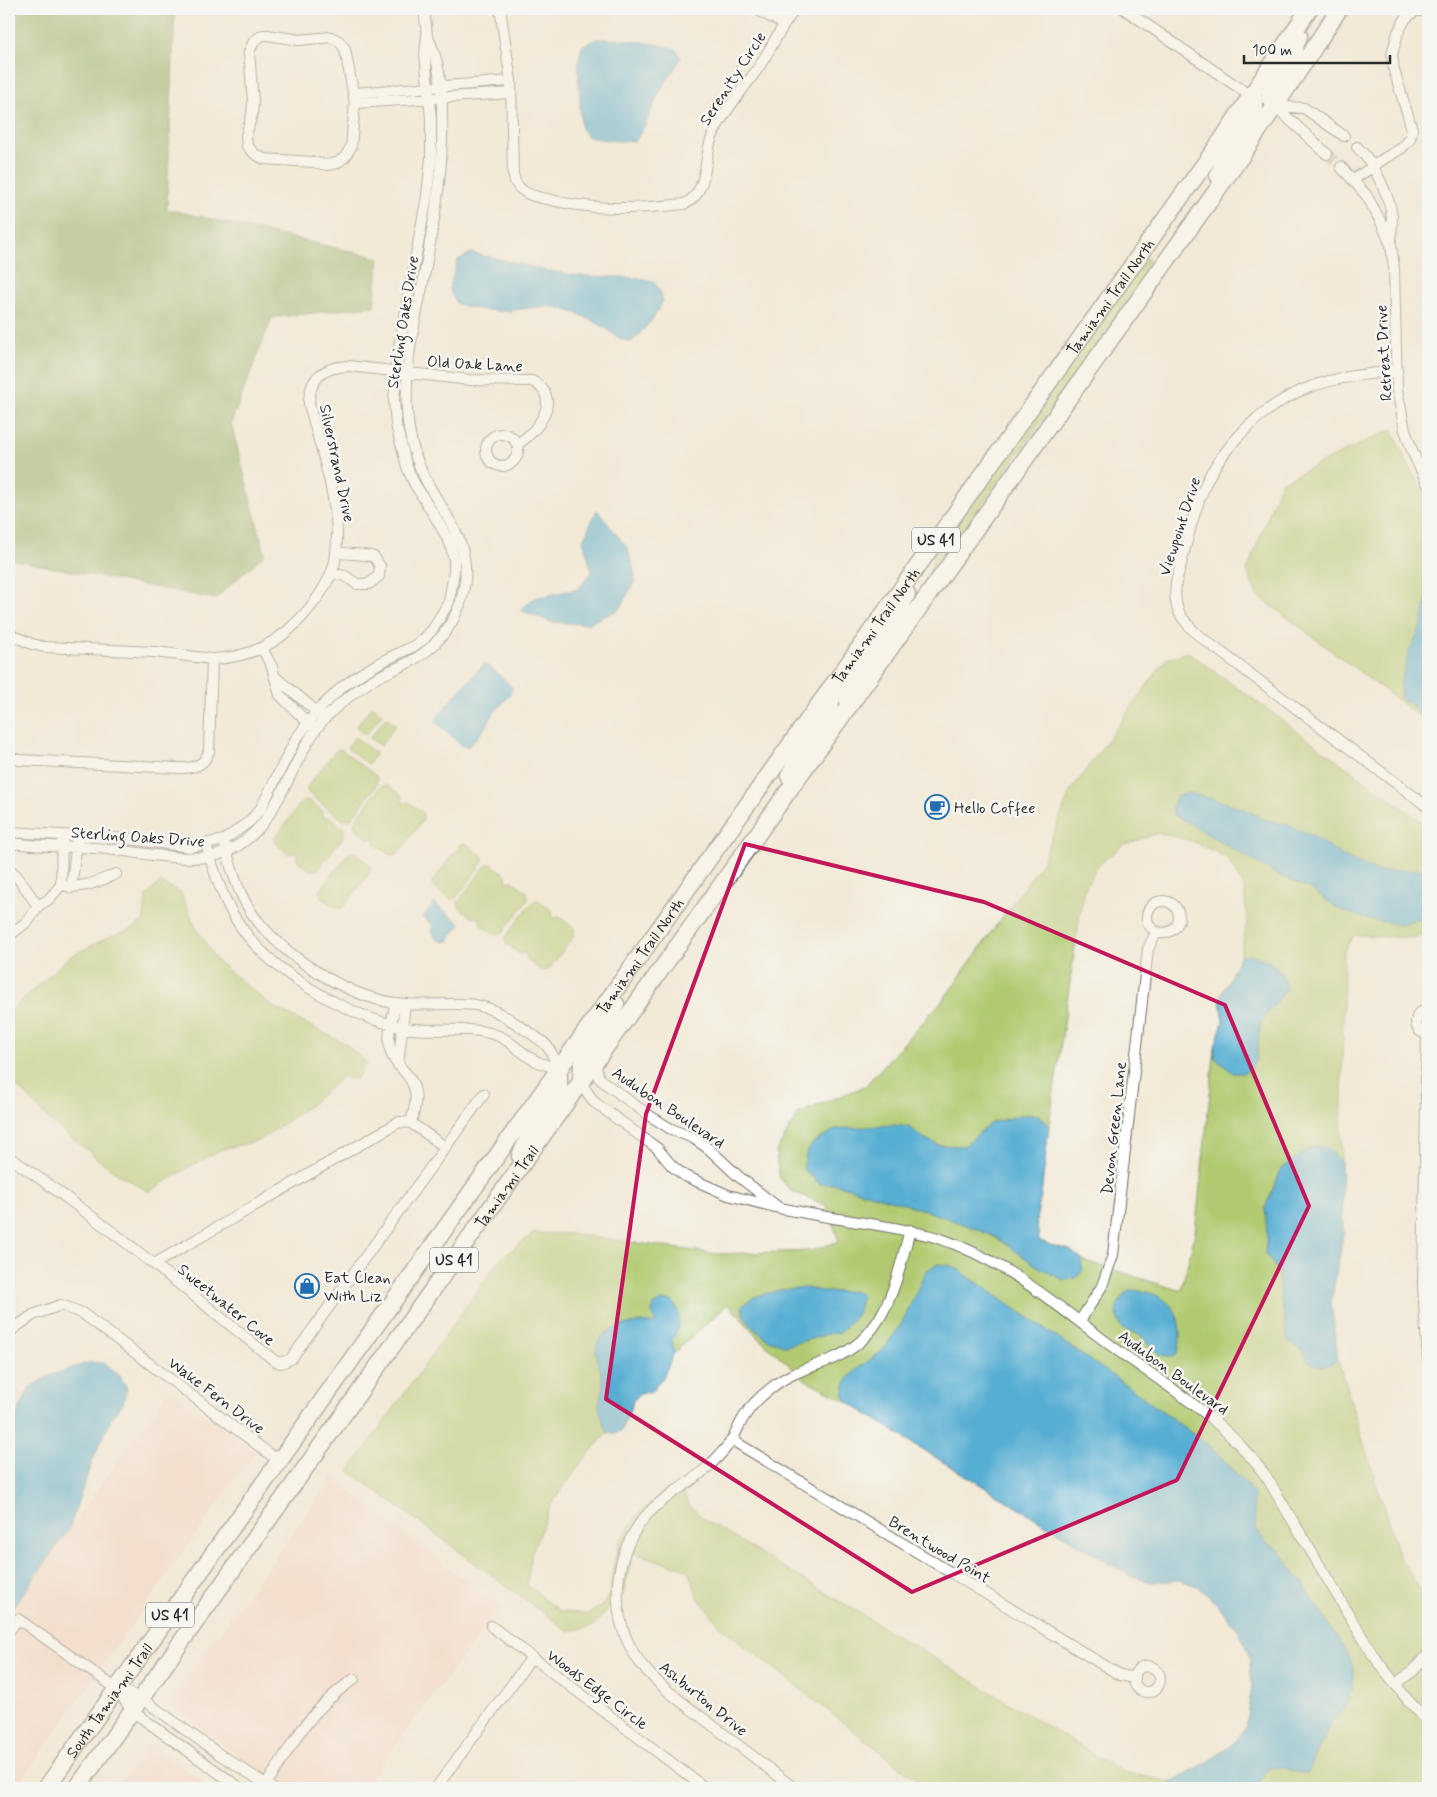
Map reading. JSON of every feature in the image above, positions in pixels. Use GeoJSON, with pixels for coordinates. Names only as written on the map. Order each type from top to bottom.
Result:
{"type":"FeatureCollection","features":[{"type":"Feature","properties":{"kind":"main road","name":"Tamiami Trail North"},"geometry":{"type":"LineString","coordinates":[[560,1069],[1251,96],[1310,9]]}},
{"type":"Feature","properties":{"kind":"main road"},"geometry":{"type":"LineString","coordinates":[[1275,106],[1270,97],[1271,92],[1291,58],[1310,9]]}},
{"type":"Feature","properties":{"kind":"main road","name":"Tamiami Trail North"},"geometry":{"type":"LineString","coordinates":[[594,1064],[1197,218],[1275,106],[1339,9]]}},
{"type":"Feature","properties":{"kind":"main road"},"geometry":{"type":"LineString","coordinates":[[1197,218],[1228,154],[1255,112],[1255,101],[1251,96]]}},
{"type":"Feature","properties":{"kind":"main road"},"geometry":{"type":"LineString","coordinates":[[851,704],[845,695],[849,683],[897,616],[921,562]]}},
{"type":"Feature","properties":{"kind":"main road"},"geometry":{"type":"LineString","coordinates":[[761,829],[802,751],[829,710],[832,698],[829,690]]}},
{"type":"Feature","properties":{"kind":"main road"},"geometry":{"type":"LineString","coordinates":[[581,1083],[582,1065],[585,1055],[602,1031],[644,951]]}},
{"type":"Feature","properties":{"kind":"main road","name":"Tamiami Trail"},"geometry":{"type":"LineString","coordinates":[[313,1457],[594,1064]]}},
{"type":"Feature","properties":{"kind":"main road"},"geometry":{"type":"LineString","coordinates":[[504,1190],[533,1128],[559,1087],[560,1069]]}},
{"type":"Feature","properties":{"kind":"main road","name":"Tamiami Trail"},"geometry":{"type":"LineString","coordinates":[[293,1442],[560,1069]]}},
{"type":"Feature","properties":{"kind":"main road","name":"South Tamiami Trail"},"geometry":{"type":"LineString","coordinates":[[46,1788],[293,1442]]}},
{"type":"Feature","properties":{"kind":"main road","name":"South Tamiami Trail"},"geometry":{"type":"LineString","coordinates":[[77,1788],[313,1457]]}},
{"type":"Feature","properties":{"kind":"street","name":"Sterling Oaks Drive"},"geometry":{"type":"LineString","coordinates":[[9,844],[76,847],[185,857],[210,856],[234,848],[252,834],[271,813],[282,796],[301,754],[316,730],[321,715],[349,682],[381,662],[414,646],[424,638],[441,617],[448,602],[452,586],[454,558],[450,543],[440,523],[414,483],[401,449],[396,425],[394,400],[399,347],[427,196],[431,158],[425,54],[427,35],[424,9]]}},
{"type":"Feature","properties":{"kind":"street","name":"Serenity Circle"},"geometry":{"type":"LineString","coordinates":[[500,9],[511,81],[513,173],[516,183],[527,194],[568,205],[598,208],[659,207],[684,204],[691,201],[701,188],[712,136],[759,67],[794,9]]}},
{"type":"Feature","properties":{"kind":"street","name":"Serenity Circle"},"geometry":{"type":"LineString","coordinates":[[756,9],[784,24]]}},
{"type":"Feature","properties":{"kind":"street"},"geometry":{"type":"LineString","coordinates":[[1124,9],[1251,96]]}},
{"type":"Feature","properties":{"kind":"street"},"geometry":{"type":"LineString","coordinates":[[1353,180],[1402,148],[1410,139],[1412,129],[1394,70],[1392,55],[1398,32],[1406,18],[1415,11],[1423,11]]}},
{"type":"Feature","properties":{"kind":"street"},"geometry":{"type":"LineString","coordinates":[[268,35],[304,41],[327,37],[339,41],[347,55],[354,98],[351,147],[345,157],[337,163],[327,165],[264,158],[255,154],[247,146],[246,136],[254,102],[249,55],[252,44],[258,38],[268,35]]}},
{"type":"Feature","properties":{"kind":"street","name":"Sterling Oaks Drive"},"geometry":{"type":"LineString","coordinates":[[9,832],[129,839],[190,847],[224,840],[250,821],[261,808],[284,760],[308,723],[369,682],[411,661],[431,647],[450,624],[460,605],[463,595],[465,571],[463,548],[452,522],[425,479],[413,448],[406,415],[405,398],[410,351],[440,181],[443,133],[442,98],[436,54],[427,35]]}},
{"type":"Feature","properties":{"kind":"street"},"geometry":{"type":"LineString","coordinates":[[354,98],[428,87],[511,81]]}},
{"type":"Feature","properties":{"kind":"street"},"geometry":{"type":"LineString","coordinates":[[354,98],[442,98],[511,92]]}},
{"type":"Feature","properties":{"kind":"street"},"geometry":{"type":"LineString","coordinates":[[1275,106],[1304,108],[1344,136]]}},
{"type":"Feature","properties":{"kind":"street"},"geometry":{"type":"LineString","coordinates":[[1275,106],[1327,154]]}},
{"type":"Feature","properties":{"kind":"street","name":"Retreat Drive"},"geometry":{"type":"LineString","coordinates":[[1357,147],[1372,167],[1386,195],[1392,216],[1391,245],[1397,390],[1405,430],[1418,467],[1428,485]]}},
{"type":"Feature","properties":{"kind":"street","name":"Retreat Drive"},"geometry":{"type":"LineString","coordinates":[[1341,167],[1367,196],[1391,245]]}},
{"type":"Feature","properties":{"kind":"street","name":"Silverstrand Drive"},"geometry":{"type":"LineString","coordinates":[[9,634],[44,647],[155,652],[212,659],[234,657],[262,648],[283,635],[302,617],[319,595],[335,562],[337,520],[310,404],[311,388],[315,380],[322,373],[338,366],[396,372]]}},
{"type":"Feature","properties":{"kind":"street","name":"Old Oak Lane"},"geometry":{"type":"LineString","coordinates":[[396,372],[470,380],[525,380],[538,384],[547,399],[546,410],[530,434],[516,444]]}},
{"type":"Feature","properties":{"kind":"street","name":"Viewpoint Drive"},"geometry":{"type":"LineString","coordinates":[[1397,372],[1356,375],[1302,389],[1274,404],[1253,421],[1214,468],[1203,489],[1176,582],[1174,598],[1178,613],[1198,635],[1428,807]]}},
{"type":"Feature","properties":{"kind":"street"},"geometry":{"type":"LineString","coordinates":[[331,573],[346,576],[357,584],[369,584],[379,576],[380,566],[374,557],[363,554],[350,555],[336,552]]}},
{"type":"Feature","properties":{"kind":"street"},"geometry":{"type":"LineString","coordinates":[[262,648],[272,667],[280,695],[316,730]]}},
{"type":"Feature","properties":{"kind":"street"},"geometry":{"type":"LineString","coordinates":[[9,757],[19,760],[180,768],[198,766],[209,752],[212,659]]}},
{"type":"Feature","properties":{"kind":"street"},"geometry":{"type":"LineString","coordinates":[[274,676],[321,715]]}},
{"type":"Feature","properties":{"kind":"street"},"geometry":{"type":"LineString","coordinates":[[9,936],[29,920],[38,906],[49,899],[61,885],[62,835]]}},
{"type":"Feature","properties":{"kind":"street"},"geometry":{"type":"LineString","coordinates":[[71,888],[77,835]]}},
{"type":"Feature","properties":{"kind":"street"},"geometry":{"type":"LineString","coordinates":[[224,840],[239,888],[250,910],[264,929],[285,949],[310,967],[349,988],[382,1000],[401,1004],[477,1005],[492,1009],[546,1045],[560,1069]]}},
{"type":"Feature","properties":{"kind":"street"},"geometry":{"type":"LineString","coordinates":[[206,845],[225,899],[241,928],[280,967],[334,1001],[366,1018],[415,1029],[480,1031],[496,1034],[535,1061],[560,1069]]}},
{"type":"Feature","properties":{"kind":"street"},"geometry":{"type":"LineString","coordinates":[[9,869],[16,875],[38,906]]}},
{"type":"Feature","properties":{"kind":"street"},"geometry":{"type":"LineString","coordinates":[[61,885],[71,888],[85,887],[116,874]]}},
{"type":"Feature","properties":{"kind":"street","name":"Devon Green Lane"},"geometry":{"type":"LineString","coordinates":[[1080,1321],[1102,1286],[1112,1255],[1148,949],[1156,932]]}},
{"type":"Feature","properties":{"kind":"street"},"geometry":{"type":"LineString","coordinates":[[401,1004],[391,1025],[388,1044],[391,1056],[412,1081],[417,1095],[411,1123],[445,1147]]}},
{"type":"Feature","properties":{"kind":"street"},"geometry":{"type":"LineString","coordinates":[[398,1065],[404,1027],[401,1004]]}},
{"type":"Feature","properties":{"kind":"street"},"geometry":{"type":"LineString","coordinates":[[1428,1009],[1419,1014],[1416,1021],[1418,1029],[1424,1034],[1428,1034],[1423,1287],[1428,1360]]}},
{"type":"Feature","properties":{"kind":"street","name":"Audubon Boulevard"},"geometry":{"type":"LineString","coordinates":[[594,1064],[599,1078],[606,1084],[650,1116],[671,1129],[693,1138],[709,1149],[738,1176],[779,1208]]}},
{"type":"Feature","properties":{"kind":"street","name":"Audubon Boulevard"},"geometry":{"type":"LineString","coordinates":[[581,1083],[594,1102],[657,1148],[672,1166],[685,1176],[728,1195],[779,1208],[910,1230],[955,1244],[992,1262],[1015,1276],[1208,1414],[1250,1454],[1280,1497],[1373,1655],[1428,1722]]}},
{"type":"Feature","properties":{"kind":"street","name":"Sweetwater Cove"},"geometry":{"type":"LineString","coordinates":[[9,1157],[154,1264],[275,1361],[281,1363],[291,1359],[484,1094]]}},
{"type":"Feature","properties":{"kind":"street","name":"Sweetwater Cove"},"geometry":{"type":"LineString","coordinates":[[154,1264],[399,1122],[411,1123]]}},
{"type":"Feature","properties":{"kind":"street","name":"Ashburton Drive"},"geometry":{"type":"LineString","coordinates":[[794,1788],[655,1680],[630,1648],[621,1622],[618,1606],[618,1576],[624,1554],[640,1523],[651,1509],[703,1472],[732,1440],[746,1413],[770,1388],[795,1373],[843,1354],[870,1331],[883,1314],[892,1294],[910,1230]]}},
{"type":"Feature","properties":{"kind":"street","name":"Wake Fern Drive"},"geometry":{"type":"LineString","coordinates":[[9,1332],[33,1315],[60,1305],[82,1313],[280,1461]]}},
{"type":"Feature","properties":{"kind":"street","name":"Brentwood Point"},"geometry":{"type":"LineString","coordinates":[[732,1440],[1120,1675],[1135,1678]]}},
{"type":"Feature","properties":{"kind":"street"},"geometry":{"type":"LineString","coordinates":[[9,1631],[18,1619],[117,1689],[240,1788]]}},
{"type":"Feature","properties":{"kind":"street"},"geometry":{"type":"LineString","coordinates":[[491,1626],[532,1657]]}},
{"type":"Feature","properties":{"kind":"street"},"geometry":{"type":"LineString","coordinates":[[1395,1684],[1413,1671],[1428,1654]]}},
{"type":"Feature","properties":{"kind":"street","name":"Woods Edge Circle"},"geometry":{"type":"LineString","coordinates":[[438,1788],[438,1785],[532,1657],[704,1788]]}},
{"type":"Feature","properties":{"kind":"street"},"geometry":{"type":"LineString","coordinates":[[117,1689],[137,1705],[219,1754],[267,1787],[296,1738],[318,1710],[334,1693],[354,1679]]}},
{"type":"Feature","properties":{"kind":"highlighted area"},"geometry":{"type":"Polygon","coordinates":[[[745,844],[984,902],[1225,1005],[1309,1206],[1177,1480],[912,1592],[606,1399],[646,1114],[745,844]]]}},
{"type":"Feature","properties":{"kind":"shaded area"},"geometry":{"type":"Polygon","coordinates":[[[170,1389],[255,1452],[16,1788],[9,1788],[9,1613],[170,1389]]]}},
{"type":"Feature","properties":{"kind":"shaded area"},"geometry":{"type":"Polygon","coordinates":[[[333,1478],[500,1608],[363,1788],[285,1788],[265,1777],[168,1703],[333,1478]]]}},
{"type":"Feature","properties":{"kind":"shaded area"},"geometry":{"type":"Polygon","coordinates":[[[150,1744],[211,1788],[116,1788],[150,1744]]]}},
{"type":"Feature","properties":{"kind":"green space"},"geometry":{"type":"Polygon","coordinates":[[[9,9],[175,9],[167,209],[379,258],[374,306],[272,318],[231,423],[265,554],[215,599],[9,559],[9,9]]]}},
{"type":"Feature","properties":{"kind":"green space"},"geometry":{"type":"Polygon","coordinates":[[[1146,258],[1149,260],[1140,283],[931,576],[929,574],[934,557],[1146,258]]]}},
{"type":"Feature","properties":{"kind":"green space"},"geometry":{"type":"Polygon","coordinates":[[[1392,429],[1403,455],[1428,501],[1428,723],[1257,595],[1247,571],[1281,482],[1392,429]]]}},
{"type":"Feature","properties":{"kind":"green space"},"geometry":{"type":"Polygon","coordinates":[[[1188,652],[1428,826],[1428,936],[1408,938],[1355,935],[1344,950],[1341,1161],[1343,1235],[1331,1303],[1338,1360],[1399,1557],[1428,1601],[1428,1645],[1418,1658],[1428,1671],[1428,1788],[927,1788],[722,1628],[699,1599],[687,1569],[633,1553],[623,1596],[593,1626],[568,1631],[349,1471],[500,1259],[534,1233],[573,1234],[716,1254],[812,1251],[839,1241],[826,1205],[791,1191],[779,1177],[776,1152],[799,1113],[865,1086],[943,1000],[1042,862],[1070,792],[1166,659],[1188,652]],[[1159,833],[1123,845],[1097,866],[1083,892],[1049,1126],[1041,1195],[1036,1219],[1039,1240],[1070,1250],[1082,1260],[1181,1291],[1195,1233],[1215,1047],[1223,1022],[1220,998],[1240,956],[1247,923],[1244,887],[1226,857],[1192,841],[1159,833]],[[728,1304],[674,1353],[662,1379],[652,1391],[640,1394],[633,1401],[622,1430],[615,1434],[607,1433],[582,1462],[551,1505],[531,1554],[527,1585],[560,1611],[587,1614],[601,1607],[610,1593],[613,1568],[620,1541],[638,1515],[663,1492],[677,1483],[690,1506],[705,1520],[1123,1772],[1171,1782],[1208,1762],[1235,1742],[1245,1729],[1252,1686],[1249,1651],[1235,1625],[1216,1603],[1197,1586],[1180,1580],[1153,1582],[1132,1577],[917,1446],[847,1401],[806,1380],[761,1340],[728,1304]]]}},
{"type":"Feature","properties":{"kind":"green space"},"geometry":{"type":"Polygon","coordinates":[[[372,706],[382,714],[366,735],[356,727],[372,706]]]}},
{"type":"Feature","properties":{"kind":"green space"},"geometry":{"type":"Polygon","coordinates":[[[386,717],[396,725],[380,746],[370,738],[386,717]]]}},
{"type":"Feature","properties":{"kind":"green space"},"geometry":{"type":"Polygon","coordinates":[[[355,737],[376,754],[368,764],[347,748],[355,737]]]}},
{"type":"Feature","properties":{"kind":"green space"},"geometry":{"type":"Polygon","coordinates":[[[341,749],[377,777],[377,785],[351,819],[343,820],[308,793],[307,787],[335,751],[341,749]]]}},
{"type":"Feature","properties":{"kind":"green space"},"geometry":{"type":"Polygon","coordinates":[[[387,785],[402,796],[402,803],[409,802],[423,813],[423,820],[398,854],[390,855],[376,845],[376,838],[369,839],[355,828],[354,822],[381,786],[387,785]]]}},
{"type":"Feature","properties":{"kind":"green space"},"geometry":{"type":"Polygon","coordinates":[[[308,800],[322,811],[323,818],[330,817],[344,828],[344,836],[318,869],[311,871],[297,860],[296,853],[289,854],[275,843],[275,838],[302,802],[308,800]]]}},
{"type":"Feature","properties":{"kind":"green space"},"geometry":{"type":"Polygon","coordinates":[[[466,843],[483,857],[483,862],[456,898],[449,899],[433,887],[432,882],[460,845],[466,843]]]}},
{"type":"Feature","properties":{"kind":"green space"},"geometry":{"type":"Polygon","coordinates":[[[355,853],[370,865],[371,871],[343,908],[337,908],[321,897],[320,891],[347,855],[355,853]]]}},
{"type":"Feature","properties":{"kind":"green space"},"geometry":{"type":"Polygon","coordinates":[[[492,864],[506,875],[507,882],[513,881],[527,892],[528,900],[502,933],[494,935],[480,924],[480,917],[473,918],[459,907],[458,902],[485,866],[492,864]]]}},
{"type":"Feature","properties":{"kind":"green space"},"geometry":{"type":"Polygon","coordinates":[[[160,882],[181,893],[195,926],[216,960],[273,1007],[346,1044],[367,1063],[356,1079],[342,1077],[311,1104],[260,1140],[223,1149],[189,1167],[149,1192],[116,1173],[51,1122],[9,1079],[9,1012],[69,957],[109,937],[132,929],[144,920],[146,896],[160,882]]]}},
{"type":"Feature","properties":{"kind":"green space"},"geometry":{"type":"Polygon","coordinates":[[[538,900],[552,911],[553,918],[560,917],[574,928],[574,936],[549,969],[541,971],[527,960],[526,953],[520,954],[505,943],[505,938],[532,902],[538,900]]]}},
{"type":"Feature","properties":{"kind":"water"},"geometry":{"type":"Polygon","coordinates":[[[596,39],[656,44],[676,49],[681,58],[662,88],[635,141],[615,141],[588,137],[581,129],[578,63],[582,46],[596,39]]]}},
{"type":"Feature","properties":{"kind":"water"},"geometry":{"type":"Polygon","coordinates":[[[471,253],[570,274],[648,280],[657,286],[663,301],[653,319],[632,342],[619,338],[587,318],[559,308],[540,307],[503,311],[468,307],[456,303],[449,289],[458,260],[471,253]]]}},
{"type":"Feature","properties":{"kind":"water"},"geometry":{"type":"Polygon","coordinates":[[[597,510],[628,549],[636,579],[620,609],[587,624],[551,622],[520,610],[534,598],[578,589],[592,572],[583,540],[597,510]]]}},
{"type":"Feature","properties":{"kind":"water"},"geometry":{"type":"Polygon","coordinates":[[[1428,589],[1428,724],[1409,703],[1401,699],[1400,685],[1409,651],[1422,624],[1428,589]]]}},
{"type":"Feature","properties":{"kind":"water"},"geometry":{"type":"Polygon","coordinates":[[[484,664],[512,687],[510,695],[468,747],[462,746],[435,721],[448,703],[484,664]]]}},
{"type":"Feature","properties":{"kind":"water"},"geometry":{"type":"Polygon","coordinates":[[[1189,793],[1224,802],[1249,811],[1263,819],[1289,825],[1315,837],[1342,855],[1378,872],[1414,869],[1428,870],[1428,919],[1413,920],[1401,925],[1367,919],[1340,910],[1312,890],[1276,874],[1173,814],[1172,806],[1177,796],[1189,793]]]}},
{"type":"Feature","properties":{"kind":"water"},"geometry":{"type":"Polygon","coordinates":[[[434,903],[461,924],[448,941],[444,942],[436,939],[432,931],[433,925],[423,917],[434,903]]]}},
{"type":"Feature","properties":{"kind":"water"},"geometry":{"type":"Polygon","coordinates":[[[1254,955],[1272,964],[1280,971],[1286,990],[1261,1022],[1256,1060],[1251,1068],[1243,1073],[1233,1073],[1215,1058],[1215,1047],[1223,1022],[1220,998],[1240,956],[1254,955]]]}},
{"type":"Feature","properties":{"kind":"water"},"geometry":{"type":"Polygon","coordinates":[[[1021,1115],[1039,1115],[1049,1126],[1041,1195],[1036,1219],[1039,1240],[1070,1250],[1082,1260],[1082,1271],[1076,1278],[1063,1280],[1037,1266],[995,1237],[974,1228],[921,1209],[835,1184],[820,1184],[803,1169],[806,1154],[813,1143],[836,1129],[894,1125],[909,1127],[922,1137],[938,1145],[964,1146],[991,1123],[1021,1115]]]}},
{"type":"Feature","properties":{"kind":"water"},"geometry":{"type":"Polygon","coordinates":[[[1318,1145],[1329,1150],[1341,1161],[1343,1235],[1331,1303],[1338,1360],[1324,1366],[1317,1366],[1310,1362],[1305,1358],[1304,1352],[1288,1341],[1279,1286],[1279,1272],[1265,1253],[1267,1235],[1265,1208],[1281,1170],[1302,1153],[1318,1145]]]}},
{"type":"Feature","properties":{"kind":"water"},"geometry":{"type":"Polygon","coordinates":[[[937,1264],[953,1266],[1129,1387],[1213,1449],[1245,1482],[1254,1495],[1256,1529],[1266,1543],[1280,1550],[1297,1577],[1304,1582],[1306,1589],[1344,1648],[1353,1668],[1353,1686],[1346,1705],[1331,1723],[1307,1773],[1298,1773],[1282,1767],[1269,1768],[1254,1788],[1171,1788],[1171,1782],[1208,1762],[1235,1742],[1245,1729],[1252,1686],[1249,1651],[1235,1625],[1216,1603],[1197,1586],[1180,1580],[1153,1582],[1132,1577],[917,1446],[847,1401],[843,1394],[847,1380],[856,1370],[882,1351],[902,1323],[926,1271],[937,1264]]]}},
{"type":"Feature","properties":{"kind":"water"},"geometry":{"type":"Polygon","coordinates":[[[806,1288],[825,1292],[855,1291],[862,1296],[857,1314],[840,1333],[828,1334],[786,1346],[769,1340],[753,1328],[744,1316],[742,1306],[754,1297],[780,1290],[806,1288]]]}},
{"type":"Feature","properties":{"kind":"water"},"geometry":{"type":"Polygon","coordinates":[[[1129,1290],[1158,1296],[1172,1307],[1179,1324],[1180,1335],[1179,1347],[1174,1357],[1162,1355],[1151,1348],[1142,1336],[1122,1329],[1117,1308],[1121,1299],[1129,1290]]]}},
{"type":"Feature","properties":{"kind":"water"},"geometry":{"type":"Polygon","coordinates":[[[662,1301],[672,1301],[679,1316],[679,1325],[672,1339],[674,1353],[662,1379],[652,1391],[640,1394],[633,1401],[622,1430],[615,1434],[608,1433],[599,1407],[603,1384],[596,1356],[598,1342],[603,1335],[620,1326],[639,1323],[656,1324],[652,1312],[654,1305],[662,1301]]]}},
{"type":"Feature","properties":{"kind":"water"},"geometry":{"type":"Polygon","coordinates":[[[90,1362],[104,1363],[120,1376],[127,1388],[123,1403],[111,1419],[93,1459],[70,1528],[9,1613],[9,1430],[30,1387],[48,1376],[90,1362]]]}},
{"type":"Feature","properties":{"kind":"tunnel"},"geometry":{"type":"LineString","coordinates":[[1327,154],[1341,167]]}},
{"type":"Feature","properties":{"kind":"place","name":"Hello Coffee"},"geometry":{"type":"Point","coordinates":[937,807]}},
{"type":"Feature","properties":{"kind":"place","name":"Eat Clean With Liz"},"geometry":{"type":"Point","coordinates":[307,1286]}}]}
